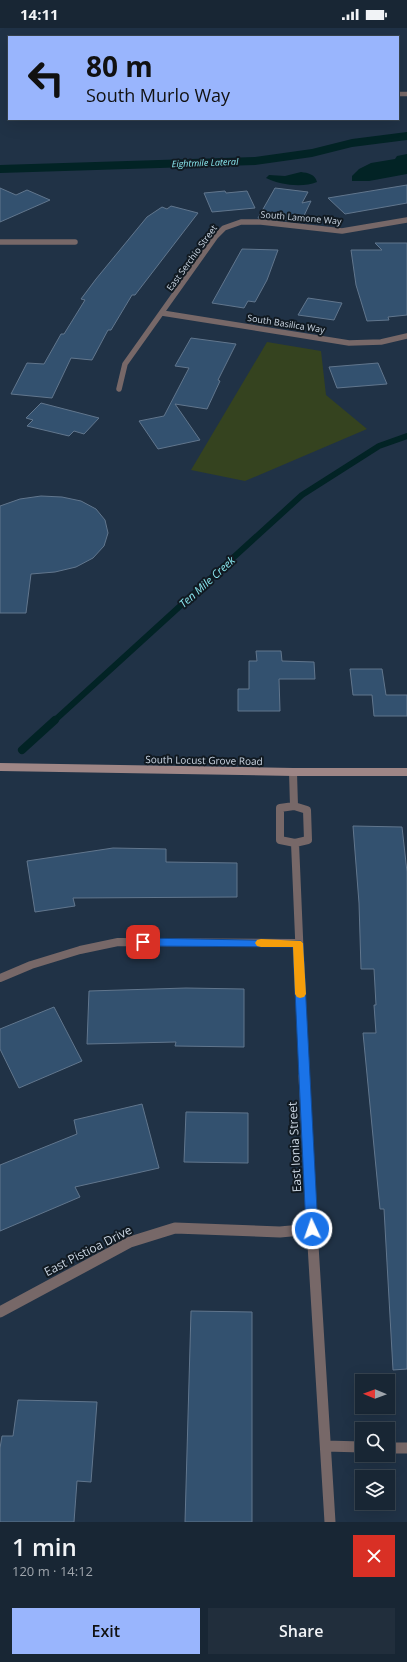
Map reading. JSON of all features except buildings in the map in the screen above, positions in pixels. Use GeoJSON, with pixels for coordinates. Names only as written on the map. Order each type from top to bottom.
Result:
{"type":"FeatureCollection","features":[{"type":"Feature","properties":{"kind":"main road","name":"South Locust Grove Road"},"geometry":{"type":"LineString","coordinates":[[0,767],[293,772],[407,772]]}},
{"type":"Feature","properties":{"kind":"street","name":"South Lamone Way"},"geometry":{"type":"LineString","coordinates":[[241,222],[261,222],[342,231],[407,220]]}},
{"type":"Feature","properties":{"kind":"street","name":"East Serchio Street"},"geometry":{"type":"LineString","coordinates":[[119,389],[125,364],[216,236],[224,228],[241,222]]}},
{"type":"Feature","properties":{"kind":"street"},"geometry":{"type":"LineString","coordinates":[[0,242],[75,242]]}},
{"type":"Feature","properties":{"kind":"street","name":"South Basilica Way"},"geometry":{"type":"LineString","coordinates":[[162,313],[349,344],[381,342],[407,336]]}},
{"type":"Feature","properties":{"kind":"street"},"geometry":{"type":"LineString","coordinates":[[293,772],[294,806]]}},
{"type":"Feature","properties":{"kind":"street"},"geometry":{"type":"LineString","coordinates":[[294,806],[307,810],[308,840],[295,843],[280,840],[280,808],[294,806]]}},
{"type":"Feature","properties":{"kind":"street","name":"East Ionia Street"},"geometry":{"type":"LineString","coordinates":[[295,843],[298,943],[312,1229],[330,1522]]}},
{"type":"Feature","properties":{"kind":"street"},"geometry":{"type":"LineString","coordinates":[[0,978],[31,965],[59,956],[118,942],[298,943]]}},
{"type":"Feature","properties":{"kind":"street","name":"East Pistioa Drive"},"geometry":{"type":"LineString","coordinates":[[0,1312],[130,1242],[175,1228],[280,1232],[312,1229]]}},
{"type":"Feature","properties":{"kind":"street"},"geometry":{"type":"LineString","coordinates":[[326,1446],[355,1447]]}},
{"type":"Feature","properties":{"kind":"street"},"geometry":{"type":"LineString","coordinates":[[395,1448],[407,1448]]}},
{"type":"Feature","properties":{"kind":"green space"},"geometry":{"type":"Polygon","coordinates":[[[267,342],[321,351],[326,395],[367,429],[245,481],[191,470],[267,342]]]}},
{"type":"Feature","properties":{"kind":"shaded area"},"geometry":{"type":"Polygon","coordinates":[[[407,154],[407,174],[369,181],[352,181],[352,176],[359,169],[371,163],[395,159],[397,156],[407,154]]]}},
{"type":"Feature","properties":{"kind":"shaded area"},"geometry":{"type":"Polygon","coordinates":[[[301,172],[309,173],[316,179],[317,182],[305,185],[291,185],[266,178],[269,175],[285,176],[301,172]]]}},
{"type":"Feature","properties":{"kind":"waterway","name":"Eightmile Lateral"},"geometry":{"type":"LineString","coordinates":[[0,169],[255,161],[312,153],[352,143],[407,136]]}},
{"type":"Feature","properties":{"kind":"waterway","name":"Ten Mile Creek"},"geometry":{"type":"LineString","coordinates":[[54,721],[302,495],[379,446],[407,436]]}},
{"type":"Feature","properties":{"kind":"waterway","name":"Ten Mile Creek"},"geometry":{"type":"LineString","coordinates":[[22,750],[55,720]]}},
{"type":"Feature","properties":{"kind":"slow traffic"},"geometry":{"type":"LineString","coordinates":[[261,943],[298,943],[300,994]]}},
{"type":"Feature","properties":{"kind":"route"},"geometry":{"type":"LineString","coordinates":[[143,942],[298,943],[312,1229]]}}]}
